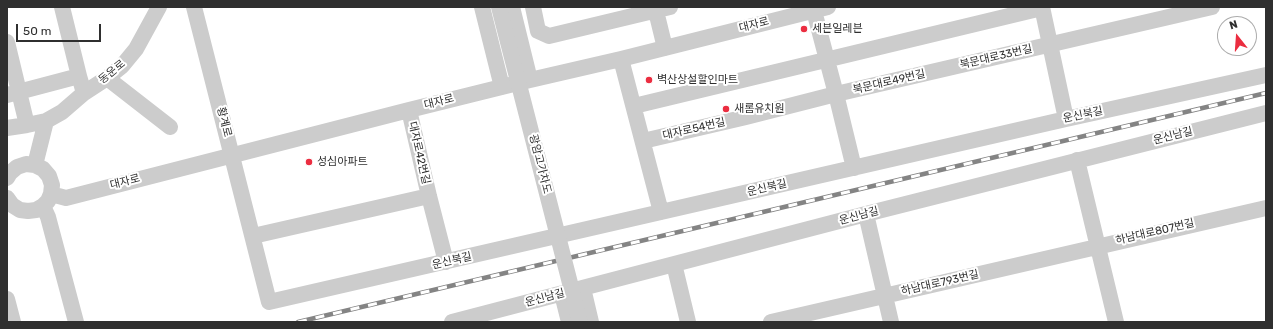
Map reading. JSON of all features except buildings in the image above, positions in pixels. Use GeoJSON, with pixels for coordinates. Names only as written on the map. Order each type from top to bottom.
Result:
{"type":"FeatureCollection","features":[{"type":"Feature","properties":{"kind":"street"},"geometry":{"type":"LineString","coordinates":[[62,7],[84,93]]}},
{"type":"Feature","properties":{"kind":"street","name":"동운로"},"geometry":{"type":"LineString","coordinates":[[7,128],[46,121],[62,112],[84,93],[107,78],[122,66],[136,49],[159,7]]}},
{"type":"Feature","properties":{"kind":"street","name":"황계로"},"geometry":{"type":"LineString","coordinates":[[194,7],[269,302]]}},
{"type":"Feature","properties":{"kind":"street"},"geometry":{"type":"LineString","coordinates":[[482,7],[502,87]]}},
{"type":"Feature","properties":{"kind":"street","name":"광암고가차도"},"geometry":{"type":"LineString","coordinates":[[499,7],[580,322]]}},
{"type":"Feature","properties":{"kind":"street"},"geometry":{"type":"LineString","coordinates":[[512,7],[530,80]]}},
{"type":"Feature","properties":{"kind":"street"},"geometry":{"type":"LineString","coordinates":[[533,7],[538,31],[549,36],[661,8],[665,48]]}},
{"type":"Feature","properties":{"kind":"street"},"geometry":{"type":"LineString","coordinates":[[634,106],[1042,7],[1066,119]]}},
{"type":"Feature","properties":{"kind":"street","name":"북문대로33번길"},"geometry":{"type":"LineString","coordinates":[[941,70],[1212,7]]}},
{"type":"Feature","properties":{"kind":"street"},"geometry":{"type":"LineString","coordinates":[[818,8],[827,59],[854,168]]}},
{"type":"Feature","properties":{"kind":"street","name":"대자로"},"geometry":{"type":"LineString","coordinates":[[7,199],[12,205],[20,210],[36,210],[47,200],[66,198],[409,110],[665,48],[818,8]]}},
{"type":"Feature","properties":{"kind":"street"},"geometry":{"type":"LineString","coordinates":[[7,42],[13,94],[27,125]]}},
{"type":"Feature","properties":{"kind":"street"},"geometry":{"type":"LineString","coordinates":[[621,59],[661,212]]}},
{"type":"Feature","properties":{"kind":"street","name":"북문대로49번길"},"geometry":{"type":"LineString","coordinates":[[746,117],[836,94],[941,70]]}},
{"type":"Feature","properties":{"kind":"street","name":"운신북길"},"geometry":{"type":"LineString","coordinates":[[269,302],[1066,119],[1266,75]]}},
{"type":"Feature","properties":{"kind":"street"},"geometry":{"type":"LineString","coordinates":[[13,94],[79,76]]}},
{"type":"Feature","properties":{"kind":"street"},"geometry":{"type":"LineString","coordinates":[[107,78],[170,127]]}},
{"type":"Feature","properties":{"kind":"street","name":"대자로42번길"},"geometry":{"type":"LineString","coordinates":[[409,110],[446,262]]}},
{"type":"Feature","properties":{"kind":"street","name":"운신남길"},"geometry":{"type":"LineString","coordinates":[[460,321],[866,214],[1266,113]]}},
{"type":"Feature","properties":{"kind":"street","name":"대자로54번길"},"geometry":{"type":"LineString","coordinates":[[643,141],[746,117]]}},
{"type":"Feature","properties":{"kind":"street"},"geometry":{"type":"LineString","coordinates":[[35,165],[46,121]]}},
{"type":"Feature","properties":{"kind":"street"},"geometry":{"type":"LineString","coordinates":[[1077,160],[1116,322]]}},
{"type":"Feature","properties":{"kind":"street"},"geometry":{"type":"LineString","coordinates":[[7,178],[17,167],[26,164],[35,165],[43,169],[49,176],[52,185],[47,200],[48,217],[76,322]]}},
{"type":"Feature","properties":{"kind":"street","name":"대자로42번길"},"geometry":{"type":"LineString","coordinates":[[253,236],[429,196]]}},
{"type":"Feature","properties":{"kind":"street","name":"하남대로807번길"},"geometry":{"type":"LineString","coordinates":[[995,270],[1266,208]]}},
{"type":"Feature","properties":{"kind":"street"},"geometry":{"type":"LineString","coordinates":[[866,214],[891,322]]}},
{"type":"Feature","properties":{"kind":"street"},"geometry":{"type":"LineString","coordinates":[[674,264],[688,322]]}},
{"type":"Feature","properties":{"kind":"street","name":"하남대로793번길"},"geometry":{"type":"LineString","coordinates":[[771,322],[995,270]]}},
{"type":"Feature","properties":{"kind":"street"},"geometry":{"type":"LineString","coordinates":[[583,288],[591,322]]}},
{"type":"Feature","properties":{"kind":"street"},"geometry":{"type":"LineString","coordinates":[[562,294],[569,322]]}},
{"type":"Feature","properties":{"kind":"street"},"geometry":{"type":"LineString","coordinates":[[7,299],[13,322]]}},
{"type":"Feature","properties":{"kind":"railway"},"geometry":{"type":"LineString","coordinates":[[298,322],[1266,93]]}},
{"type":"Feature","properties":{"kind":"place","name":"세븐일레븐"},"geometry":{"type":"Point","coordinates":[804,29]}},
{"type":"Feature","properties":{"kind":"place","name":"벽산상설할인마트"},"geometry":{"type":"Point","coordinates":[649,80]}},
{"type":"Feature","properties":{"kind":"place","name":"새롬유치원"},"geometry":{"type":"Point","coordinates":[726,109]}},
{"type":"Feature","properties":{"kind":"place","name":"성심아파트"},"geometry":{"type":"Point","coordinates":[309,162]}}]}
